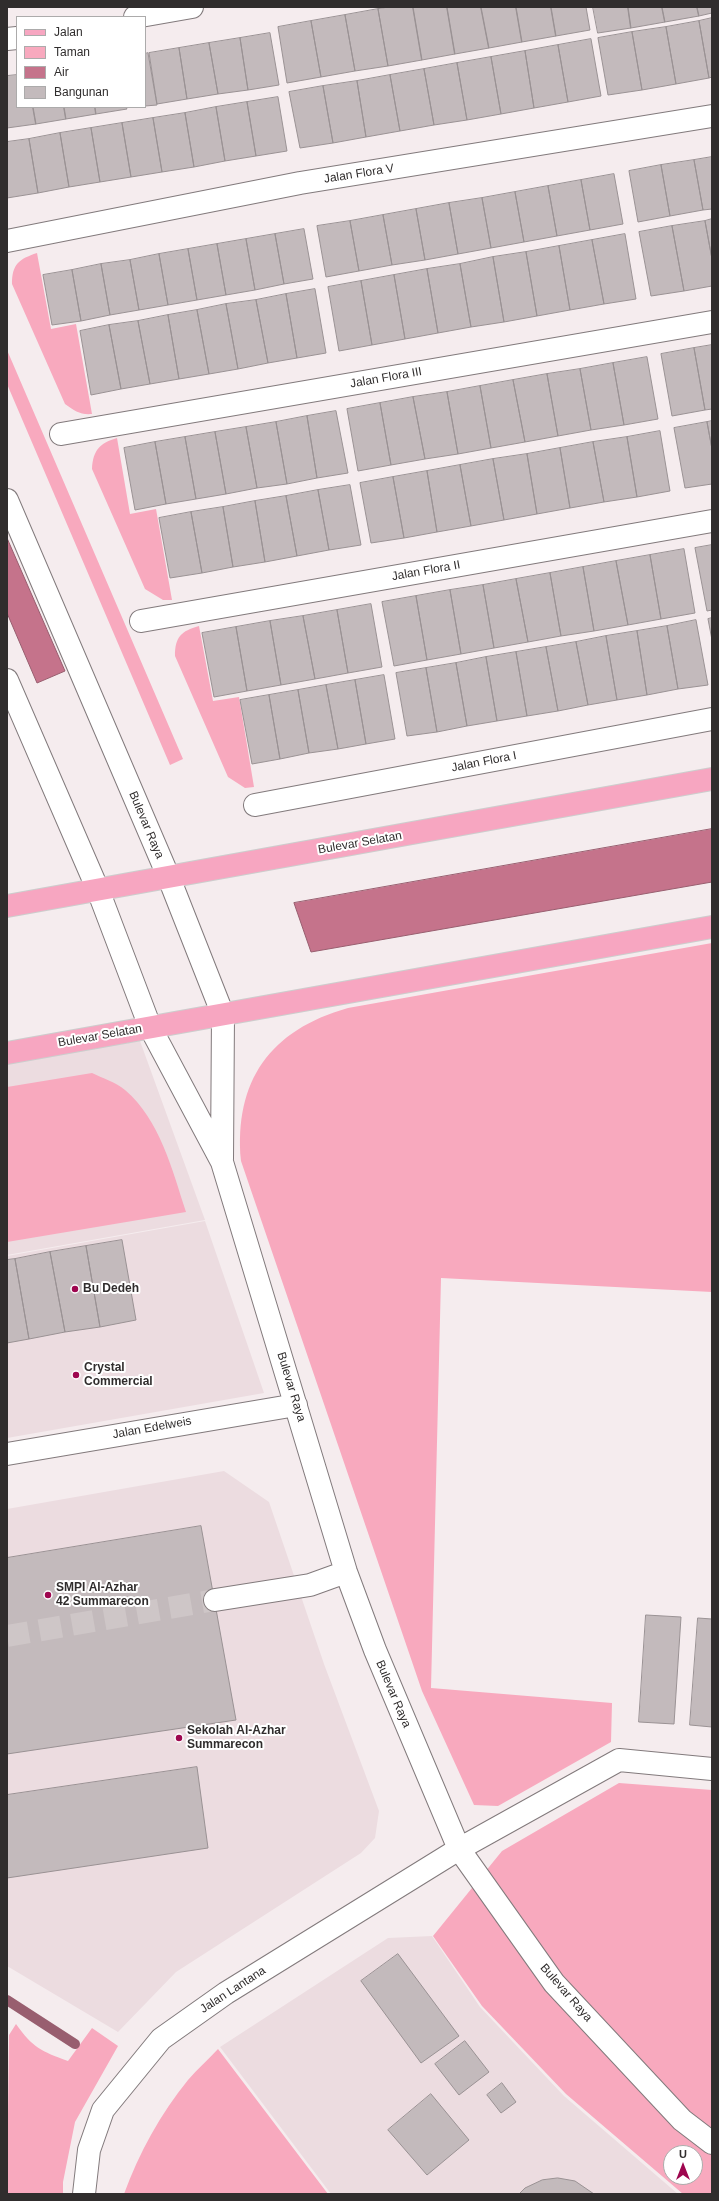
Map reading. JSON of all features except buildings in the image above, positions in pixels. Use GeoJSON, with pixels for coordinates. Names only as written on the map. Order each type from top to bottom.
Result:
{"type":"FeatureCollection","features":[{"type":"Feature","properties":{"kind":"main road","name":"Bulevar Selatan"},"geometry":{"type":"LineString","coordinates":[[7,906],[712,779]]}},
{"type":"Feature","properties":{"kind":"main road","name":"Bulevar Selatan"},"geometry":{"type":"LineString","coordinates":[[7,1053],[712,927]]}},
{"type":"Feature","properties":{"kind":"street"},"geometry":{"type":"LineString","coordinates":[[141,16],[192,7]]}},
{"type":"Feature","properties":{"kind":"street","name":"Jalan Flora V"},"geometry":{"type":"LineString","coordinates":[[7,241],[300,183],[712,116]]}},
{"type":"Feature","properties":{"kind":"street","name":"Jalan Flora III"},"geometry":{"type":"LineString","coordinates":[[61,434],[712,322]]}},
{"type":"Feature","properties":{"kind":"street","name":"Bulevar Raya"},"geometry":{"type":"LineString","coordinates":[[7,500],[169,878],[223,1015],[222,1162]]}},
{"type":"Feature","properties":{"kind":"street","name":"Jalan Flora II"},"geometry":{"type":"LineString","coordinates":[[141,621],[712,521]]}},
{"type":"Feature","properties":{"kind":"street","name":"Bulevar Raya"},"geometry":{"type":"LineString","coordinates":[[7,680],[98,890],[150,1027],[222,1162],[346,1572],[375,1650],[459,1849],[554,1983],[682,2120],[712,2143]]}},
{"type":"Feature","properties":{"kind":"street","name":"Jalan Flora I"},"geometry":{"type":"LineString","coordinates":[[255,805],[712,719]]}},
{"type":"Feature","properties":{"kind":"street","name":"Jalan Edelweis"},"geometry":{"type":"LineString","coordinates":[[7,1454],[296,1405]]}},
{"type":"Feature","properties":{"kind":"street"},"geometry":{"type":"LineString","coordinates":[[215,1600],[310,1585],[346,1572]]}},
{"type":"Feature","properties":{"kind":"street","name":"Jalan Lantana"},"geometry":{"type":"LineString","coordinates":[[84,2194],[89,2150],[102,2110],[161,2038],[226,1993],[459,1849],[618,1760],[712,1769]]}},
{"type":"Feature","properties":{"kind":"shaded area"},"geometry":{"type":"Polygon","coordinates":[[[140,1041],[205,1220],[7,1255],[7,1063],[140,1041]]]}},
{"type":"Feature","properties":{"kind":"shaded area","name":"Crystal Commercial"},"geometry":{"type":"Polygon","coordinates":[[[205,1221],[264,1393],[7,1438],[7,1256],[205,1221]]]}},
{"type":"Feature","properties":{"kind":"shaded area","name":"Sekolah Al-Azhar Summarecon"},"geometry":{"type":"Polygon","coordinates":[[[224,1471],[269,1502],[324,1664],[379,1811],[375,1838],[361,1853],[176,1972],[118,2032],[7,1966],[7,1509],[224,1471]]]}},
{"type":"Feature","properties":{"kind":"shaded area"},"geometry":{"type":"Polygon","coordinates":[[[432,1936],[480,2007],[564,2096],[663,2181],[663,2185],[668,2185],[678,2194],[331,2194],[220,2047],[388,1938],[432,1936]]]}},
{"type":"Feature","properties":{"kind":"green space"},"geometry":{"type":"Polygon","coordinates":[[[37,253],[51,329],[76,324],[92,414],[78,412],[65,404],[12,284],[13,272],[18,263],[21,260],[37,253]]]}},
{"type":"Feature","properties":{"kind":"green space"},"geometry":{"type":"Polygon","coordinates":[[[7,350],[183,759],[170,765],[7,384],[7,350]]]}},
{"type":"Feature","properties":{"kind":"green space"},"geometry":{"type":"Polygon","coordinates":[[[117,438],[130,514],[156,509],[172,600],[163,600],[145,589],[92,469],[94,457],[98,448],[106,442],[117,438]]]}},
{"type":"Feature","properties":{"kind":"green space"},"geometry":{"type":"Polygon","coordinates":[[[199,626],[213,701],[239,697],[254,787],[245,788],[228,777],[175,656],[176,644],[180,636],[188,630],[199,626]]]}},
{"type":"Feature","properties":{"kind":"green space"},"geometry":{"type":"Polygon","coordinates":[[[712,943],[712,1292],[441,1278],[431,1688],[612,1703],[611,1742],[498,1806],[474,1805],[422,1691],[241,1161],[240,1132],[244,1106],[251,1083],[263,1063],[278,1045],[297,1030],[321,1018],[348,1008],[712,943]]]}},
{"type":"Feature","properties":{"kind":"green space"},"geometry":{"type":"Polygon","coordinates":[[[92,1073],[113,1082],[125,1090],[137,1102],[147,1116],[156,1130],[170,1162],[186,1212],[7,1242],[7,1087],[92,1073]]]}},
{"type":"Feature","properties":{"kind":"green space"},"geometry":{"type":"Polygon","coordinates":[[[619,1783],[712,1790],[712,2194],[683,2194],[672,2185],[703,2185],[703,2145],[663,2145],[663,2177],[566,2094],[482,2006],[433,1936],[502,1851],[619,1783]]]}},
{"type":"Feature","properties":{"kind":"green space"},"geometry":{"type":"Polygon","coordinates":[[[16,2024],[38,2048],[68,2061],[92,2028],[118,2046],[75,2122],[63,2182],[63,2194],[7,2194],[9,2035],[16,2024]]]}},
{"type":"Feature","properties":{"kind":"green space"},"geometry":{"type":"Polygon","coordinates":[[[218,2049],[328,2194],[124,2194],[144,2149],[169,2106],[192,2076],[218,2049]]]}},
{"type":"Feature","properties":{"kind":"water"},"geometry":{"type":"Polygon","coordinates":[[[7,538],[65,671],[37,683],[7,613],[7,538]]]}},
{"type":"Feature","properties":{"kind":"water"},"geometry":{"type":"Polygon","coordinates":[[[712,829],[712,882],[311,952],[294,903],[712,829]]]}},
{"type":"Feature","properties":{"kind":"waterway"},"geometry":{"type":"LineString","coordinates":[[7,2000],[75,2044]]}},
{"type":"Feature","properties":{"kind":"tunnel"},"geometry":{"type":"LineString","coordinates":[[7,1636],[215,1600]]}},
{"type":"Feature","properties":{"kind":"place","name":"Bu Dedeh"},"geometry":{"type":"Point","coordinates":[75,1289]}},
{"type":"Feature","properties":{"kind":"place","name":"Crystal Commercial"},"geometry":{"type":"Point","coordinates":[76,1375]}},
{"type":"Feature","properties":{"kind":"place","name":"SMPI Al-Azhar 42 Summarecon"},"geometry":{"type":"Point","coordinates":[48,1595]}},
{"type":"Feature","properties":{"kind":"place","name":"Sekolah Al-Azhar Summarecon"},"geometry":{"type":"Point","coordinates":[179,1738]}}]}
